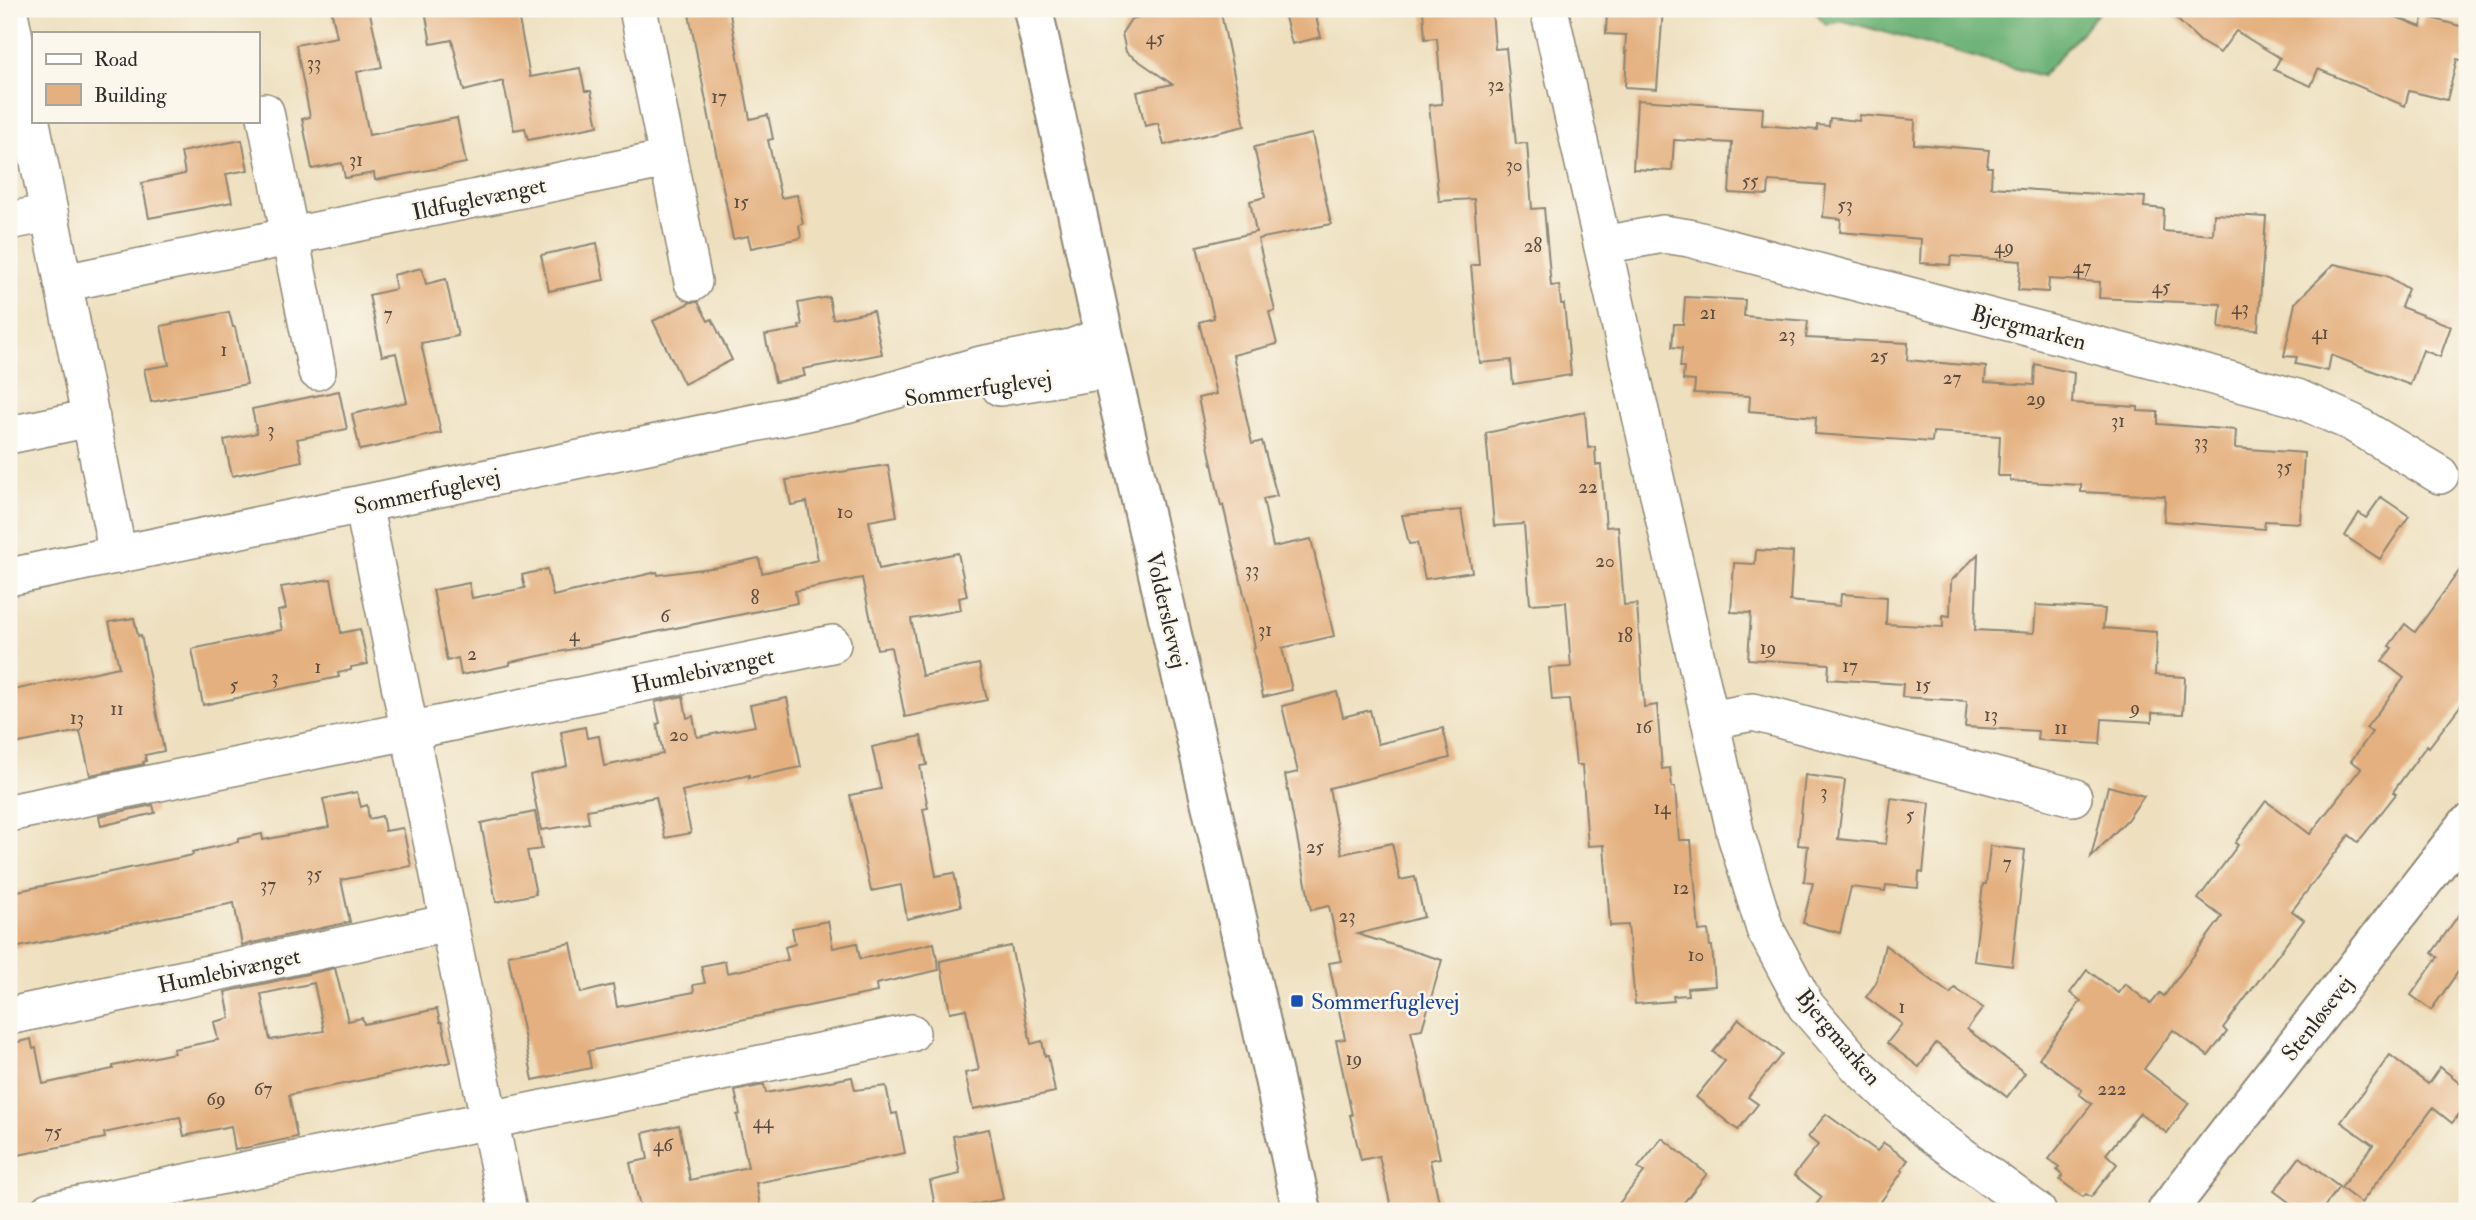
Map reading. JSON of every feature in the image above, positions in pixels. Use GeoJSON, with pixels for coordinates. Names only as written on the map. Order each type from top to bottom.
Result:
{"type":"FeatureCollection","features":[{"type":"Feature","properties":{"kind":"street"},"geometry":{"type":"LineString","coordinates":[[638,9],[693,282]]}},
{"type":"Feature","properties":{"kind":"street","name":"Volderslevvej"},"geometry":{"type":"LineString","coordinates":[[1033,9],[1107,353],[1269,1055],[1302,1211]]}},
{"type":"Feature","properties":{"kind":"street","name":"Bjergmarken"},"geometry":{"type":"LineString","coordinates":[[1549,9],[1736,835],[1765,929],[1807,1006],[1859,1067],[1925,1129],[2037,1211]]}},
{"type":"Feature","properties":{"kind":"street"},"geometry":{"type":"LineString","coordinates":[[9,13],[118,555]]}},
{"type":"Feature","properties":{"kind":"street"},"geometry":{"type":"LineString","coordinates":[[265,112],[317,371]]}},
{"type":"Feature","properties":{"kind":"street","name":"Ildfuglevænget"},"geometry":{"type":"LineString","coordinates":[[63,283],[668,159]]}},
{"type":"Feature","properties":{"kind":"street"},"geometry":{"type":"LineString","coordinates":[[9,221],[49,213]]}},
{"type":"Feature","properties":{"kind":"street","name":"Bjergmarken"},"geometry":{"type":"LineString","coordinates":[[1603,245],[1663,234],[1689,238],[2297,398],[2353,423],[2440,475]]}},
{"type":"Feature","properties":{"kind":"street","name":"Sommerfuglevej"},"geometry":{"type":"LineString","coordinates":[[9,576],[846,404],[990,388],[1107,353]]}},
{"type":"Feature","properties":{"kind":"street"},"geometry":{"type":"LineString","coordinates":[[9,435],[90,418]]}},
{"type":"Feature","properties":{"kind":"street"},"geometry":{"type":"LineString","coordinates":[[363,504],[508,1211]]}},
{"type":"Feature","properties":{"kind":"street","name":"Humlebivænget"},"geometry":{"type":"LineString","coordinates":[[9,813],[832,644]]}},
{"type":"Feature","properties":{"kind":"street"},"geometry":{"type":"LineString","coordinates":[[1710,720],[1753,712],[2073,797]]}},
{"type":"Feature","properties":{"kind":"street","name":"Stenløsevej"},"geometry":{"type":"LineString","coordinates":[[2167,1211],[2467,825]]}},
{"type":"Feature","properties":{"kind":"street","name":"Humlebivænget"},"geometry":{"type":"LineString","coordinates":[[9,1016],[449,923]]}},
{"type":"Feature","properties":{"kind":"street"},"geometry":{"type":"LineString","coordinates":[[49,1211],[911,1033]]}},
{"type":"Feature","properties":{"kind":"green space"},"geometry":{"type":"Polygon","coordinates":[[[1812,9],[2100,11],[2042,76],[1844,21],[1826,24],[1812,9]]]}},
{"type":"Feature","properties":{"kind":"building"},"geometry":{"type":"Polygon","coordinates":[[[331,9],[369,9],[382,67],[357,72],[369,135],[457,118],[466,163],[375,180],[374,173],[345,178],[342,163],[312,169],[302,119],[310,117],[296,45],[337,37],[331,9]]]}},
{"type":"Feature","properties":{"kind":"building"},"geometry":{"type":"Polygon","coordinates":[[[459,9],[517,9],[530,77],[580,68],[585,91],[591,91],[598,126],[528,140],[525,128],[514,130],[503,81],[464,91],[452,40],[431,44],[426,16],[459,9]]]}},
{"type":"Feature","properties":{"kind":"building"},"geometry":{"type":"Polygon","coordinates":[[[688,9],[729,9],[750,119],[768,115],[773,139],[768,140],[781,198],[797,195],[803,224],[799,225],[801,238],[751,248],[748,236],[733,239],[688,9]]]}},
{"type":"Feature","properties":{"kind":"building"},"geometry":{"type":"Polygon","coordinates":[[[1175,9],[1220,9],[1245,126],[1164,145],[1158,123],[1145,126],[1137,92],[1172,84],[1126,52],[1122,33],[1131,19],[1175,9]]]}},
{"type":"Feature","properties":{"kind":"building"},"geometry":{"type":"Polygon","coordinates":[[[1314,9],[1321,37],[1292,44],[1284,13],[1314,9]]]}},
{"type":"Feature","properties":{"kind":"building"},"geometry":{"type":"Polygon","coordinates":[[[1423,9],[1492,9],[1495,49],[1506,48],[1516,144],[1527,143],[1532,209],[1544,208],[1551,286],[1559,285],[1561,304],[1564,304],[1571,375],[1513,384],[1511,360],[1480,363],[1471,265],[1479,265],[1474,199],[1439,201],[1429,105],[1442,104],[1437,38],[1425,39],[1423,9]]]}},
{"type":"Feature","properties":{"kind":"building"},"geometry":{"type":"Polygon","coordinates":[[[1607,9],[1663,9],[1657,89],[1625,87],[1626,35],[1606,34],[1607,9]]]}},
{"type":"Feature","properties":{"kind":"building"},"geometry":{"type":"Polygon","coordinates":[[[2166,9],[2376,9],[2421,27],[2424,16],[2467,28],[2467,62],[2457,59],[2447,100],[2409,91],[2405,106],[2318,69],[2311,86],[2274,70],[2280,58],[2236,31],[2220,53],[2201,42],[2166,9]]]}},
{"type":"Feature","properties":{"kind":"building"},"geometry":{"type":"Polygon","coordinates":[[[1637,100],[1763,108],[1762,125],[1817,130],[1817,125],[1829,126],[1830,118],[1859,121],[1860,115],[1915,120],[1914,144],[1989,150],[1987,167],[1992,167],[1991,187],[2145,197],[2144,207],[2164,209],[2163,231],[2213,235],[2214,214],[2266,217],[2258,330],[2219,328],[2221,304],[2099,298],[2100,282],[2049,279],[2048,292],[2018,290],[2021,261],[1951,256],[1950,265],[1920,263],[1921,239],[1840,232],[1841,219],[1823,217],[1826,185],[1769,181],[1768,195],[1729,193],[1732,143],[1674,140],[1672,171],[1633,169],[1637,100]]]}},
{"type":"Feature","properties":{"kind":"building"},"geometry":{"type":"Polygon","coordinates":[[[1312,134],[1331,224],[1258,239],[1275,311],[1269,312],[1277,344],[1233,355],[1252,444],[1262,441],[1277,496],[1263,499],[1273,547],[1311,539],[1334,636],[1282,648],[1292,690],[1263,697],[1248,611],[1223,505],[1221,506],[1198,398],[1216,394],[1199,322],[1214,318],[1197,246],[1256,232],[1250,201],[1265,197],[1254,147],[1312,134]]]}},
{"type":"Feature","properties":{"kind":"building"},"geometry":{"type":"Polygon","coordinates":[[[242,140],[248,170],[226,174],[232,202],[149,218],[142,183],[185,174],[181,152],[242,140]]]}},
{"type":"Feature","properties":{"kind":"building"},"geometry":{"type":"Polygon","coordinates":[[[597,243],[604,280],[549,291],[541,255],[597,243]]]}},
{"type":"Feature","properties":{"kind":"building"},"geometry":{"type":"Polygon","coordinates":[[[2334,264],[2387,276],[2408,289],[2401,307],[2451,326],[2440,357],[2423,350],[2410,385],[2331,355],[2328,371],[2295,364],[2297,357],[2284,356],[2295,303],[2334,264]]]}},
{"type":"Feature","properties":{"kind":"building"},"geometry":{"type":"Polygon","coordinates":[[[422,268],[426,284],[446,279],[458,336],[421,343],[441,433],[360,450],[352,414],[407,402],[396,353],[382,356],[369,295],[396,289],[393,275],[422,268]]]}},
{"type":"Feature","properties":{"kind":"building"},"geometry":{"type":"Polygon","coordinates":[[[829,297],[833,319],[873,311],[882,354],[803,369],[805,376],[775,382],[765,335],[800,329],[799,326],[802,325],[798,303],[829,297]]]}},
{"type":"Feature","properties":{"kind":"building"},"geometry":{"type":"Polygon","coordinates":[[[1685,297],[1745,300],[1744,316],[1808,321],[1806,338],[1908,343],[1907,360],[1986,367],[1985,382],[2034,385],[2035,364],[2074,373],[2072,403],[2138,407],[2138,411],[2158,412],[2158,424],[2236,430],[2235,448],[2304,453],[2300,523],[2265,521],[2264,529],[2164,521],[2165,496],[2081,492],[2081,485],[2010,481],[2010,476],[1998,476],[2000,436],[1933,432],[1932,442],[1815,434],[1816,417],[1749,411],[1750,396],[1694,393],[1695,381],[1683,380],[1684,367],[1680,367],[1682,348],[1672,347],[1674,324],[1683,324],[1685,297]]]}},
{"type":"Feature","properties":{"kind":"building"},"geometry":{"type":"Polygon","coordinates":[[[691,302],[698,302],[708,321],[712,319],[732,360],[684,384],[653,321],[691,302]]]}},
{"type":"Feature","properties":{"kind":"building"},"geometry":{"type":"Polygon","coordinates":[[[229,312],[235,327],[247,384],[151,402],[144,369],[169,365],[161,326],[229,312]]]}},
{"type":"Feature","properties":{"kind":"building"},"geometry":{"type":"Polygon","coordinates":[[[339,391],[347,429],[297,439],[302,461],[232,476],[224,440],[257,433],[252,409],[339,391]]]}},
{"type":"Feature","properties":{"kind":"building"},"geometry":{"type":"Polygon","coordinates":[[[1585,412],[1588,448],[1595,447],[1596,465],[1601,465],[1606,527],[1618,526],[1624,605],[1637,604],[1644,707],[1657,705],[1662,769],[1670,768],[1672,787],[1675,787],[1679,840],[1691,840],[1699,931],[1708,930],[1712,946],[1715,986],[1687,988],[1688,995],[1673,996],[1674,1001],[1635,1004],[1628,925],[1610,926],[1604,845],[1588,846],[1582,765],[1576,765],[1569,699],[1552,700],[1549,668],[1571,667],[1566,602],[1530,604],[1524,524],[1494,526],[1486,433],[1585,412]]]}},
{"type":"Feature","properties":{"kind":"building"},"geometry":{"type":"Polygon","coordinates":[[[888,465],[897,516],[869,521],[879,569],[958,553],[967,596],[959,598],[961,610],[911,619],[922,676],[979,664],[987,700],[905,717],[891,647],[877,649],[862,578],[795,591],[797,603],[510,662],[510,665],[461,675],[458,658],[447,661],[433,590],[469,583],[472,598],[525,588],[522,575],[547,569],[553,596],[657,572],[658,575],[718,567],[759,558],[762,573],[818,560],[807,502],[791,505],[786,480],[888,465]]]}},
{"type":"Feature","properties":{"kind":"building"},"geometry":{"type":"Polygon","coordinates":[[[2381,497],[2409,516],[2380,559],[2345,536],[2359,513],[2366,518],[2381,497]]]}},
{"type":"Feature","properties":{"kind":"building"},"geometry":{"type":"Polygon","coordinates":[[[1461,510],[1472,572],[1425,579],[1417,543],[1409,544],[1402,515],[1461,510]]]}},
{"type":"Feature","properties":{"kind":"building"},"geometry":{"type":"Polygon","coordinates":[[[1756,550],[1793,552],[1790,601],[1840,606],[1841,594],[1887,597],[1886,624],[1943,627],[1943,615],[1950,616],[1951,581],[1978,554],[1975,630],[2034,633],[2036,605],[2105,609],[2103,628],[2157,632],[2155,675],[2185,677],[2183,714],[2152,713],[2152,722],[2102,719],[2100,744],[2037,740],[2038,731],[1965,727],[1967,701],[1902,697],[1903,684],[1828,679],[1829,664],[1748,659],[1751,613],[1731,612],[1734,563],[1755,564],[1756,550]]]}},
{"type":"Feature","properties":{"kind":"building"},"geometry":{"type":"Polygon","coordinates":[[[2467,560],[2467,697],[2429,747],[2427,745],[2393,792],[2396,794],[2358,842],[2349,835],[2292,911],[2304,920],[2223,1028],[2227,1032],[2208,1056],[2173,1030],[2144,1069],[2189,1103],[2167,1133],[2140,1113],[2106,1154],[2117,1164],[2091,1197],[2086,1194],[2083,1197],[2060,1180],[2063,1175],[2057,1170],[2059,1167],[2049,1159],[2092,1104],[2079,1094],[2082,1090],[2039,1058],[2081,1001],[2070,993],[2087,970],[2118,993],[2125,984],[2151,1004],[2160,993],[2164,996],[2222,917],[2198,899],[2266,801],[2310,834],[2361,768],[2351,761],[2372,732],[2366,728],[2404,678],[2382,661],[2392,648],[2389,646],[2405,624],[2415,632],[2467,560]]]}},
{"type":"Feature","properties":{"kind":"building"},"geometry":{"type":"Polygon","coordinates":[[[331,579],[341,633],[360,629],[368,664],[351,667],[351,670],[338,673],[339,677],[203,705],[192,649],[282,630],[278,611],[286,609],[281,587],[331,579]]]}},
{"type":"Feature","properties":{"kind":"building"},"geometry":{"type":"Polygon","coordinates":[[[134,618],[138,636],[141,635],[164,751],[145,755],[144,764],[90,775],[80,731],[9,745],[9,691],[119,667],[109,622],[134,618]]]}},
{"type":"Feature","properties":{"kind":"building"},"geometry":{"type":"Polygon","coordinates":[[[1337,692],[1343,717],[1370,710],[1378,744],[1443,728],[1450,758],[1329,788],[1342,854],[1392,843],[1400,880],[1415,877],[1424,917],[1357,934],[1442,960],[1422,1029],[1411,1031],[1440,1158],[1430,1160],[1441,1211],[1392,1211],[1379,1156],[1361,1160],[1350,1115],[1336,1040],[1345,1039],[1329,963],[1341,961],[1329,906],[1311,910],[1285,775],[1298,772],[1282,706],[1337,692]]]}},
{"type":"Feature","properties":{"kind":"building"},"geometry":{"type":"Polygon","coordinates":[[[683,696],[687,718],[693,716],[697,737],[755,726],[750,705],[787,698],[801,767],[749,778],[749,775],[682,791],[691,833],[665,838],[656,797],[587,810],[589,823],[541,830],[530,775],[567,766],[561,732],[585,727],[587,738],[599,736],[604,766],[663,754],[655,702],[683,696]]]}},
{"type":"Feature","properties":{"kind":"building"},"geometry":{"type":"Polygon","coordinates":[[[921,736],[927,765],[920,766],[928,808],[923,809],[936,876],[954,873],[961,906],[907,919],[901,885],[871,891],[850,795],[881,789],[872,747],[921,736]]]}},
{"type":"Feature","properties":{"kind":"building"},"geometry":{"type":"Polygon","coordinates":[[[1805,775],[1845,780],[1838,839],[1886,844],[1891,798],[1930,803],[1923,873],[1919,872],[1918,888],[1886,885],[1885,891],[1851,887],[1840,933],[1803,923],[1813,883],[1804,882],[1808,846],[1798,845],[1805,775]]]}},
{"type":"Feature","properties":{"kind":"building"},"geometry":{"type":"Polygon","coordinates":[[[2108,786],[2144,796],[2127,820],[2091,857],[2108,786]]]}},
{"type":"Feature","properties":{"kind":"building"},"geometry":{"type":"Polygon","coordinates":[[[357,792],[361,807],[367,805],[369,819],[382,816],[385,831],[403,828],[411,866],[341,880],[350,922],[242,945],[234,903],[9,949],[9,905],[16,904],[13,892],[193,855],[192,852],[262,834],[263,840],[329,827],[323,799],[357,792]]]}},
{"type":"Feature","properties":{"kind":"building"},"geometry":{"type":"Polygon","coordinates":[[[153,805],[155,813],[101,826],[99,816],[153,805]]]}},
{"type":"Feature","properties":{"kind":"building"},"geometry":{"type":"Polygon","coordinates":[[[535,812],[542,849],[527,851],[536,894],[496,902],[481,823],[535,812]]]}},
{"type":"Feature","properties":{"kind":"building"},"geometry":{"type":"Polygon","coordinates":[[[1990,846],[2025,850],[2012,966],[1974,961],[1990,846]]]}},
{"type":"Feature","properties":{"kind":"building"},"geometry":{"type":"Polygon","coordinates":[[[2467,903],[2467,979],[2458,972],[2431,1010],[2411,995],[2438,957],[2432,953],[2467,903]]]}},
{"type":"Feature","properties":{"kind":"building"},"geometry":{"type":"Polygon","coordinates":[[[828,921],[833,948],[857,943],[860,959],[934,943],[939,970],[876,984],[877,992],[588,1051],[591,1068],[533,1080],[508,955],[571,943],[581,993],[613,985],[617,1007],[694,992],[693,985],[705,983],[701,966],[725,961],[727,973],[788,960],[785,947],[795,944],[792,928],[828,921]]]}},
{"type":"Feature","properties":{"kind":"building"},"geometry":{"type":"Polygon","coordinates":[[[1885,945],[1950,994],[1955,988],[1983,1008],[1967,1029],[2025,1073],[2007,1097],[1936,1043],[1919,1067],[1887,1043],[1902,1024],[1866,997],[1876,983],[1885,945]]]}},
{"type":"Feature","properties":{"kind":"building"},"geometry":{"type":"Polygon","coordinates":[[[1011,946],[1031,1044],[1042,1041],[1045,1056],[1048,1056],[1055,1092],[973,1109],[965,1073],[979,1070],[966,1009],[950,1012],[940,961],[1011,946]]]}},
{"type":"Feature","properties":{"kind":"building"},"geometry":{"type":"Polygon","coordinates":[[[335,968],[348,1021],[362,1018],[364,1024],[437,1009],[451,1062],[289,1095],[297,1137],[235,1150],[231,1126],[184,1136],[180,1117],[104,1133],[105,1138],[13,1156],[9,1139],[9,1044],[31,1039],[33,1049],[36,1048],[43,1084],[113,1069],[113,1066],[174,1053],[173,1049],[218,1040],[214,1022],[230,1018],[225,992],[335,968]],[[314,983],[261,994],[270,1040],[324,1031],[314,983]]]}},
{"type":"Feature","properties":{"kind":"building"},"geometry":{"type":"Polygon","coordinates":[[[1739,1019],[1782,1054],[1748,1097],[1758,1104],[1738,1130],[1696,1097],[1725,1061],[1713,1052],[1739,1019]]]}},
{"type":"Feature","properties":{"kind":"building"},"geometry":{"type":"Polygon","coordinates":[[[2390,1055],[2428,1084],[2440,1067],[2467,1088],[2467,1104],[2452,1123],[2433,1108],[2361,1203],[2341,1188],[2373,1145],[2341,1122],[2390,1055]]]}},
{"type":"Feature","properties":{"kind":"building"},"geometry":{"type":"Polygon","coordinates":[[[852,1077],[855,1090],[886,1086],[892,1114],[897,1113],[905,1153],[756,1183],[761,1211],[641,1211],[630,1163],[648,1159],[643,1133],[679,1125],[690,1180],[748,1167],[735,1091],[764,1085],[766,1093],[852,1077]]]}},
{"type":"Feature","properties":{"kind":"building"},"geometry":{"type":"Polygon","coordinates":[[[1826,1114],[1877,1151],[1884,1143],[1908,1160],[1874,1211],[1811,1211],[1822,1197],[1794,1175],[1818,1145],[1808,1137],[1826,1114]]]}},
{"type":"Feature","properties":{"kind":"building"},"geometry":{"type":"Polygon","coordinates":[[[989,1129],[1003,1199],[963,1207],[964,1211],[936,1211],[930,1181],[960,1174],[953,1136],[989,1129]]]}},
{"type":"Feature","properties":{"kind":"building"},"geometry":{"type":"Polygon","coordinates":[[[1662,1138],[1707,1174],[1677,1211],[1613,1211],[1644,1172],[1638,1168],[1662,1138]]]}},
{"type":"Feature","properties":{"kind":"building"},"geometry":{"type":"Polygon","coordinates":[[[2300,1157],[2339,1187],[2321,1211],[2301,1211],[2274,1191],[2300,1157]]]}},
{"type":"Feature","properties":{"kind":"place","name":"Sommerfuglevej"},"geometry":{"type":"Point","coordinates":[1297,1001]}}]}
